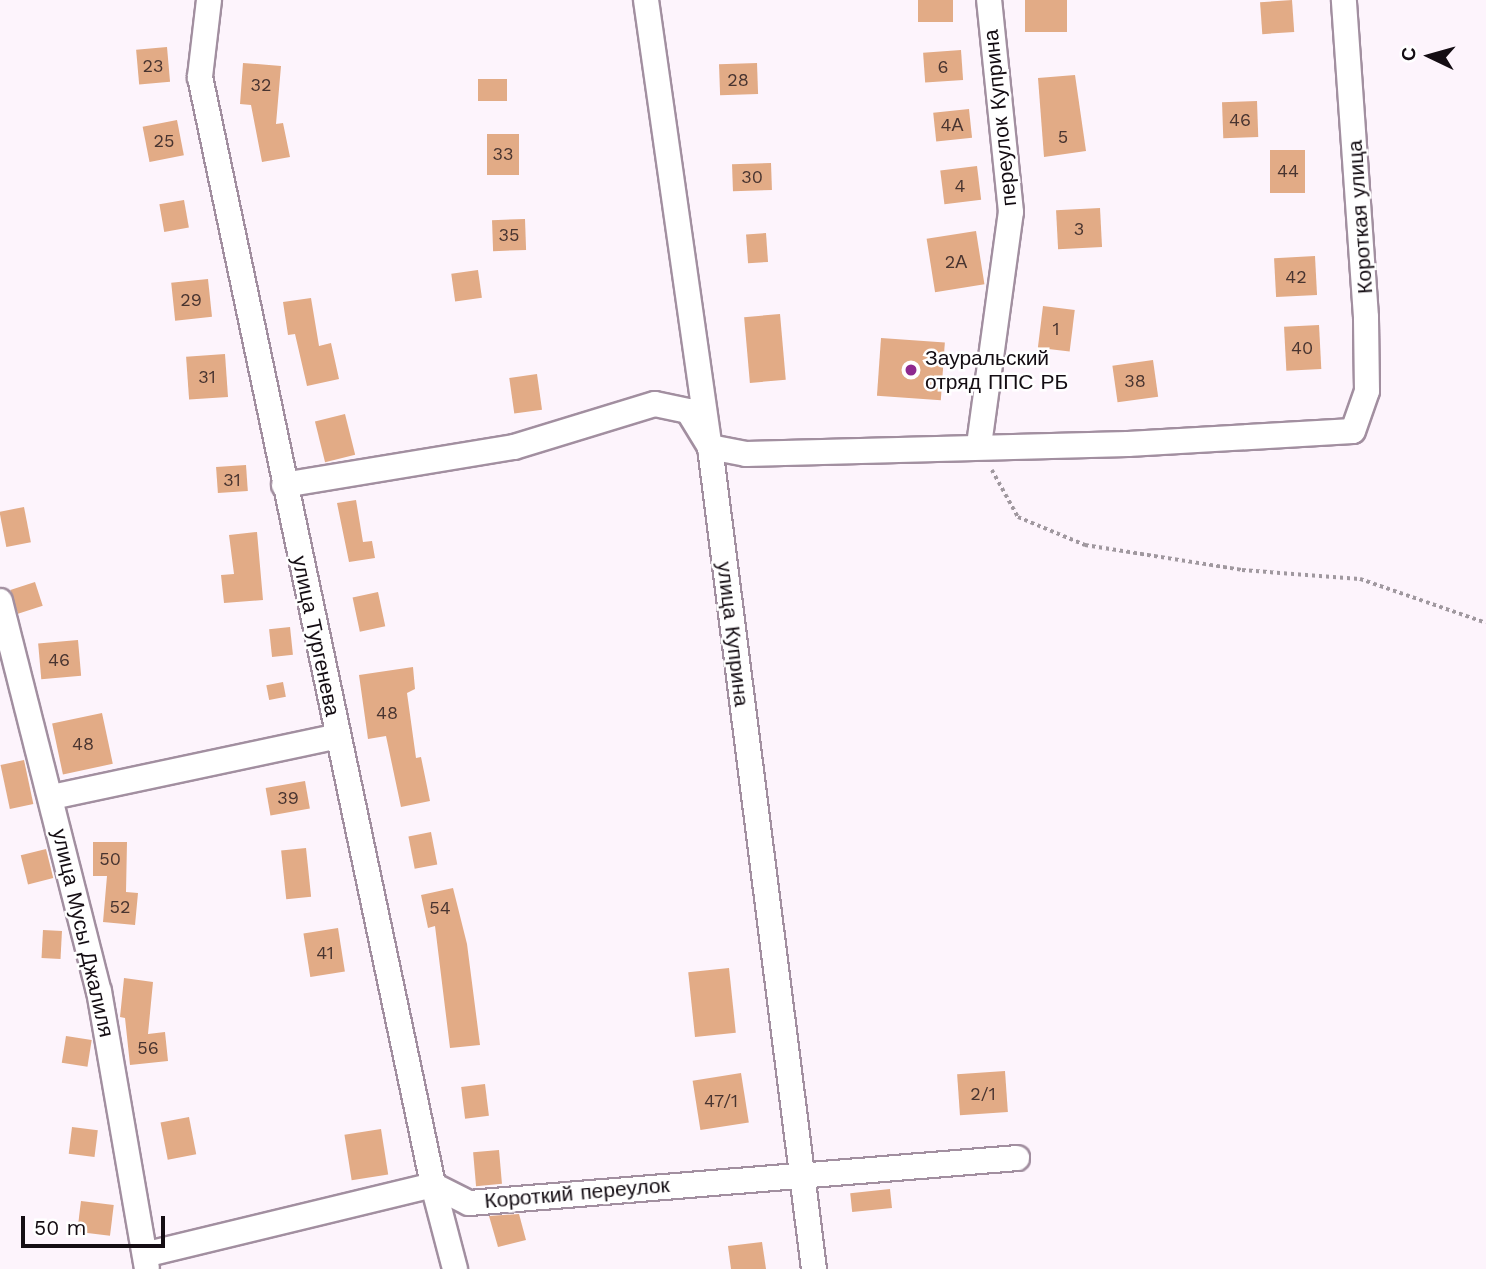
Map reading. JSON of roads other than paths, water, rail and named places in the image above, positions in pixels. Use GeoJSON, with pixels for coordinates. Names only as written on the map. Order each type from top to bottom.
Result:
{"type":"FeatureCollection","features":[{"type":"Feature","properties":{"kind":"street","name":"улица Тургенева"},"geometry":{"type":"LineString","coordinates":[[209,0],[200,77],[433,1185],[455,1269]]}},
{"type":"Feature","properties":{"kind":"street","name":"улица Куприна"},"geometry":{"type":"LineString","coordinates":[[646,0],[710,447],[799,1173],[814,1269]]}},
{"type":"Feature","properties":{"kind":"street","name":"переулок Куприна"},"geometry":{"type":"LineString","coordinates":[[979,445],[1011,212],[989,0]]}},
{"type":"Feature","properties":{"kind":"street","name":"Короткая улица"},"geometry":{"type":"LineString","coordinates":[[979,445],[1128,444],[1353,431],[1367,391],[1366,317],[1344,0]]}},
{"type":"Feature","properties":{"kind":"street"},"geometry":{"type":"LineString","coordinates":[[284,485],[513,447],[655,404],[688,411],[710,447],[746,454],[979,445]]}},
{"type":"Feature","properties":{"kind":"street","name":"улица Мусы Джалиля"},"geometry":{"type":"LineString","coordinates":[[0,601],[52,797],[99,991],[148,1261]]}},
{"type":"Feature","properties":{"kind":"street"},"geometry":{"type":"LineString","coordinates":[[52,797],[338,736]]}},
{"type":"Feature","properties":{"kind":"street","name":"Короткий переулок"},"geometry":{"type":"LineString","coordinates":[[433,1185],[469,1203],[799,1173],[1017,1158]]}},
{"type":"Feature","properties":{"kind":"street"},"geometry":{"type":"LineString","coordinates":[[148,1261],[433,1185]]}},
{"type":"Feature","properties":{"kind":"place","name":"Зауральский отряд ППС РБ"},"geometry":{"type":"Point","coordinates":[911,370]}}]}
